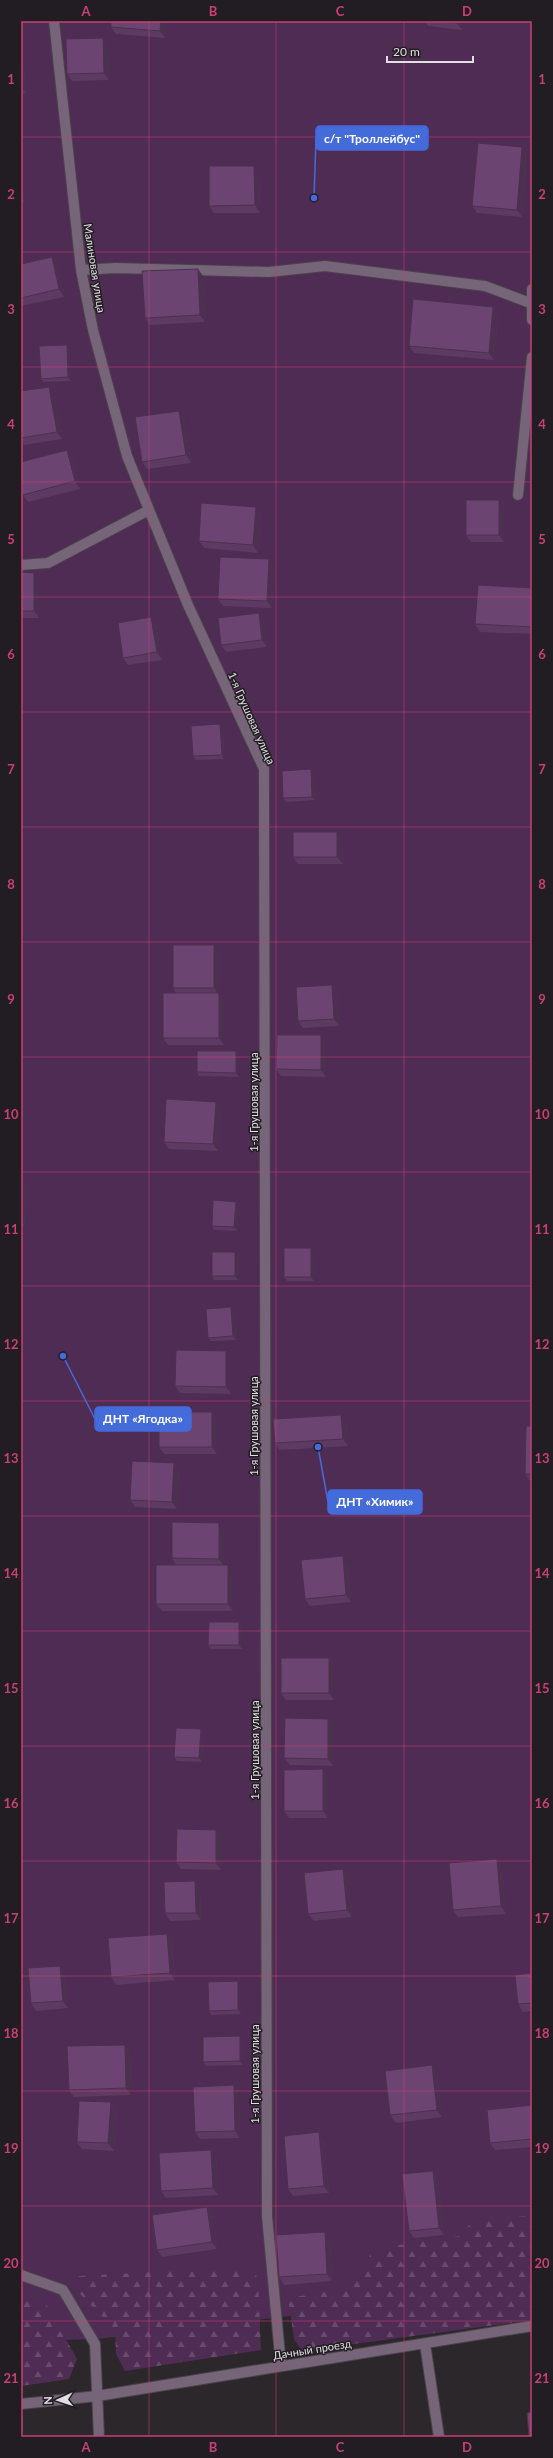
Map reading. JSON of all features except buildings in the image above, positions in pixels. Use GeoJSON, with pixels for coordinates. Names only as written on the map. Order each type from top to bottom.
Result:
{"type":"FeatureCollection","features":[{"type":"Feature","properties":{"kind":"street","name":"Малиновая улица"},"geometry":{"type":"LineString","coordinates":[[54,21],[81,270],[93,330],[127,456],[149,510]]}},
{"type":"Feature","properties":{"kind":"street"},"geometry":{"type":"LineString","coordinates":[[81,270],[116,268],[269,272],[325,266],[485,286],[530,303]]}},
{"type":"Feature","properties":{"kind":"street"},"geometry":{"type":"LineString","coordinates":[[532,289],[530,303],[532,320]]}},
{"type":"Feature","properties":{"kind":"street"},"geometry":{"type":"LineString","coordinates":[[518,496],[532,357]]}},
{"type":"Feature","properties":{"kind":"street"},"geometry":{"type":"LineString","coordinates":[[21,565],[48,563],[149,510]]}},
{"type":"Feature","properties":{"kind":"street","name":"1-я Грушовая улица"},"geometry":{"type":"LineString","coordinates":[[149,510],[188,604],[264,769],[267,2216],[281,2366]]}},
{"type":"Feature","properties":{"kind":"street"},"geometry":{"type":"LineString","coordinates":[[21,2275],[63,2290],[95,2344],[99,2437]]}},
{"type":"Feature","properties":{"kind":"street","name":"Дачный проезд"},"geometry":{"type":"LineString","coordinates":[[21,2404],[97,2396],[532,2326]]}},
{"type":"Feature","properties":{"kind":"street"},"geometry":{"type":"LineString","coordinates":[[425,2344],[439,2437]]}},
{"type":"Feature","properties":{"kind":"green space"},"geometry":{"type":"Polygon","coordinates":[[[21,21],[532,21],[532,2287],[98,2339],[21,2341],[21,21]]]}},
{"type":"Feature","properties":{"kind":"green space"},"geometry":{"type":"Polygon","coordinates":[[[532,2216],[532,2320],[302,2351],[294,2339],[288,2298],[333,2291],[366,2266],[372,2249],[460,2236],[474,2219],[532,2216]]]}},
{"type":"Feature","properties":{"kind":"green space"},"geometry":{"type":"Polygon","coordinates":[[[248,2267],[258,2278],[261,2350],[125,2371],[116,2354],[115,2329],[80,2294],[79,2276],[248,2267]]]}},
{"type":"Feature","properties":{"kind":"green space"},"geometry":{"type":"Polygon","coordinates":[[[21,2296],[44,2300],[77,2359],[69,2379],[21,2386],[21,2296]]]}},
{"type":"Feature","properties":{"kind":"place","name":"с/т \"Троллейбус\""},"geometry":{"type":"Point","coordinates":[314,198]}},
{"type":"Feature","properties":{"kind":"place","name":"ДНТ «Ягодка»"},"geometry":{"type":"Point","coordinates":[63,1356]}},
{"type":"Feature","properties":{"kind":"place","name":"ДНТ «Химик»"},"geometry":{"type":"Point","coordinates":[318,1447]}}]}
